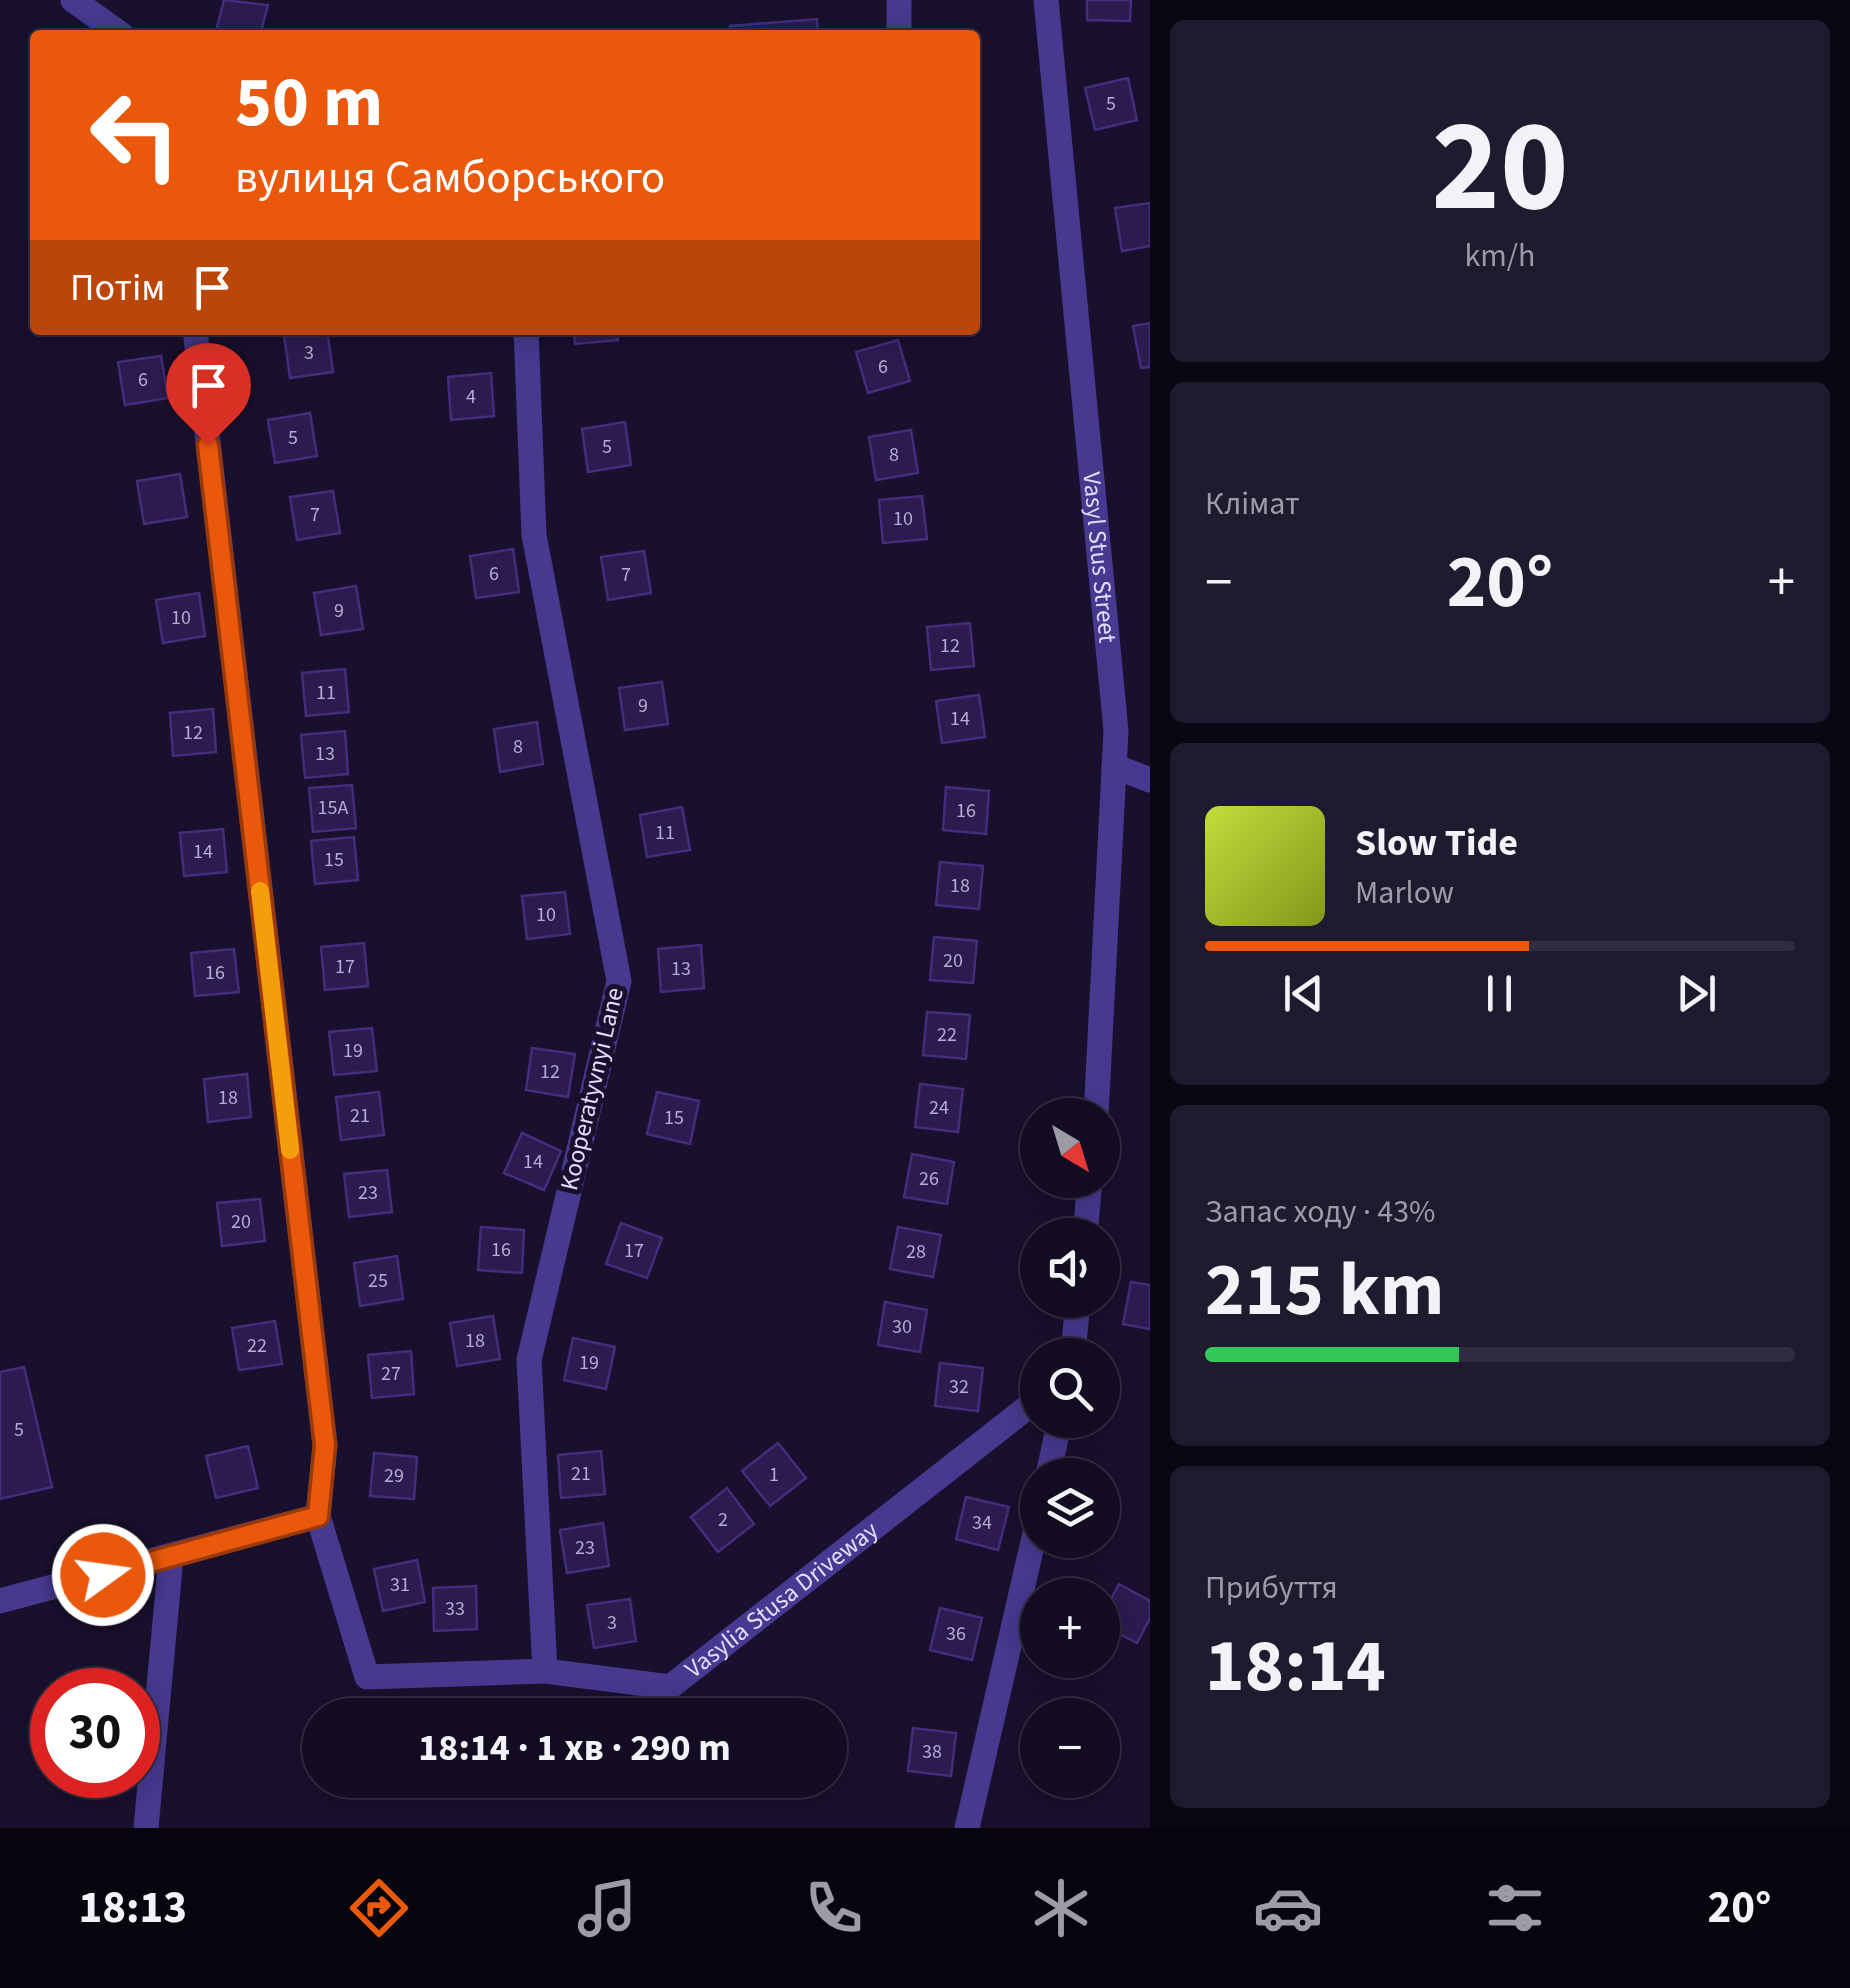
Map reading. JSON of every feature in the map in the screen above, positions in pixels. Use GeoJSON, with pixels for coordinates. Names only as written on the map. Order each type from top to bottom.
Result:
{"type":"FeatureCollection","features":[{"type":"Feature","properties":{"kind":"street"},"geometry":{"type":"LineString","coordinates":[[73,0],[115,30]]}},
{"type":"Feature","properties":{"kind":"street"},"geometry":{"type":"LineString","coordinates":[[899,30],[900,0]]}},
{"type":"Feature","properties":{"kind":"street","name":"Vasyl Stus Street"},"geometry":{"type":"LineString","coordinates":[[1046,0],[1116,731],[1097,1098]]}},
{"type":"Feature","properties":{"kind":"street"},"geometry":{"type":"LineString","coordinates":[[0,1601],[318,1516],[325,1445],[195,335]]}},
{"type":"Feature","properties":{"kind":"street","name":"Kooperatyvnyi Lane"},"geometry":{"type":"LineString","coordinates":[[526,335],[534,535],[619,981],[529,1360],[546,1671]]}},
{"type":"Feature","properties":{"kind":"street"},"geometry":{"type":"LineString","coordinates":[[1114,766],[1150,780]]}},
{"type":"Feature","properties":{"kind":"street","name":"Vasylia Stusa Driveway"},"geometry":{"type":"LineString","coordinates":[[318,1516],[367,1676],[546,1671],[670,1687],[1020,1413]]}},
{"type":"Feature","properties":{"kind":"street"},"geometry":{"type":"LineString","coordinates":[[146,1828],[171,1558]]}},
{"type":"Feature","properties":{"kind":"street"},"geometry":{"type":"LineString","coordinates":[[967,1828],[1029,1558]]}},
{"type":"Feature","properties":{"kind":"building"},"geometry":{"type":"Polygon","coordinates":[[[224,0],[268,5],[261,30],[216,30],[224,0]]]}},
{"type":"Feature","properties":{"kind":"building"},"geometry":{"type":"Polygon","coordinates":[[[1087,0],[1131,0],[1130,21],[1087,20],[1087,0]]]}},
{"type":"Feature","properties":{"kind":"building"},"geometry":{"type":"Polygon","coordinates":[[[817,19],[818,30],[730,30],[730,26],[817,19]]]}},
{"type":"Feature","properties":{"kind":"building"},"geometry":{"type":"Polygon","coordinates":[[[1128,78],[1137,120],[1095,130],[1085,88],[1128,78]]]}},
{"type":"Feature","properties":{"kind":"building"},"geometry":{"type":"Polygon","coordinates":[[[1150,203],[1150,246],[1122,251],[1115,208],[1150,203]]]}},
{"type":"Feature","properties":{"kind":"building"},"geometry":{"type":"Polygon","coordinates":[[[1150,323],[1150,367],[1141,368],[1133,326],[1150,323]]]}},
{"type":"Feature","properties":{"kind":"building"},"geometry":{"type":"Polygon","coordinates":[[[284,335],[328,335],[333,372],[290,378],[284,335]]]}},
{"type":"Feature","properties":{"kind":"building"},"geometry":{"type":"Polygon","coordinates":[[[574,335],[618,335],[618,340],[575,344],[574,335]]]}},
{"type":"Feature","properties":{"kind":"building"},"geometry":{"type":"Polygon","coordinates":[[[898,340],[910,381],[868,393],[856,352],[898,340]]]}},
{"type":"Feature","properties":{"kind":"building"},"geometry":{"type":"Polygon","coordinates":[[[161,356],[168,398],[125,405],[118,362],[161,356]]]}},
{"type":"Feature","properties":{"kind":"building"},"geometry":{"type":"Polygon","coordinates":[[[491,373],[494,416],[451,420],[448,377],[491,373]]]}},
{"type":"Feature","properties":{"kind":"building"},"geometry":{"type":"Polygon","coordinates":[[[310,413],[317,456],[275,463],[268,420],[310,413]]]}},
{"type":"Feature","properties":{"kind":"building"},"geometry":{"type":"Polygon","coordinates":[[[625,422],[631,465],[588,472],[582,429],[625,422]]]}},
{"type":"Feature","properties":{"kind":"building"},"geometry":{"type":"Polygon","coordinates":[[[911,430],[918,473],[876,480],[869,437],[911,430]]]}},
{"type":"Feature","properties":{"kind":"building"},"geometry":{"type":"Polygon","coordinates":[[[180,474],[187,517],[144,524],[137,481],[180,474]]]}},
{"type":"Feature","properties":{"kind":"building"},"geometry":{"type":"Polygon","coordinates":[[[333,491],[340,533],[297,540],[290,497],[333,491]]]}},
{"type":"Feature","properties":{"kind":"building"},"geometry":{"type":"Polygon","coordinates":[[[922,496],[927,539],[883,543],[879,500],[922,496]]]}},
{"type":"Feature","properties":{"kind":"building"},"geometry":{"type":"Polygon","coordinates":[[[513,549],[519,592],[476,598],[470,556],[513,549]]]}},
{"type":"Feature","properties":{"kind":"building"},"geometry":{"type":"Polygon","coordinates":[[[644,551],[651,593],[608,600],[601,557],[644,551]]]}},
{"type":"Feature","properties":{"kind":"building"},"geometry":{"type":"Polygon","coordinates":[[[356,586],[363,629],[321,635],[314,593],[356,586]]]}},
{"type":"Feature","properties":{"kind":"building"},"geometry":{"type":"Polygon","coordinates":[[[199,593],[205,636],[163,643],[156,600],[199,593]]]}},
{"type":"Feature","properties":{"kind":"building"},"geometry":{"type":"Polygon","coordinates":[[[970,623],[974,666],[931,670],[927,627],[970,623]]]}},
{"type":"Feature","properties":{"kind":"building"},"geometry":{"type":"Polygon","coordinates":[[[345,669],[349,712],[306,716],[302,673],[345,669]]]}},
{"type":"Feature","properties":{"kind":"building"},"geometry":{"type":"Polygon","coordinates":[[[662,682],[668,724],[625,730],[619,688],[662,682]]]}},
{"type":"Feature","properties":{"kind":"building"},"geometry":{"type":"Polygon","coordinates":[[[979,695],[985,737],[942,743],[936,701],[979,695]]]}},
{"type":"Feature","properties":{"kind":"building"},"geometry":{"type":"Polygon","coordinates":[[[213,709],[216,752],[173,756],[170,713],[213,709]]]}},
{"type":"Feature","properties":{"kind":"building"},"geometry":{"type":"Polygon","coordinates":[[[537,722],[543,764],[500,772],[494,729],[537,722]]]}},
{"type":"Feature","properties":{"kind":"building"},"geometry":{"type":"Polygon","coordinates":[[[345,731],[348,774],[305,778],[301,735],[345,731]]]}},
{"type":"Feature","properties":{"kind":"building"},"geometry":{"type":"Polygon","coordinates":[[[352,785],[356,828],[313,832],[309,788],[352,785]]]}},
{"type":"Feature","properties":{"kind":"building"},"geometry":{"type":"Polygon","coordinates":[[[946,787],[989,791],[986,834],[943,830],[946,787]]]}},
{"type":"Feature","properties":{"kind":"building"},"geometry":{"type":"Polygon","coordinates":[[[682,807],[690,850],[647,857],[640,815],[682,807]]]}},
{"type":"Feature","properties":{"kind":"building"},"geometry":{"type":"Polygon","coordinates":[[[223,829],[227,872],[184,876],[180,833],[223,829]]]}},
{"type":"Feature","properties":{"kind":"building"},"geometry":{"type":"Polygon","coordinates":[[[354,837],[358,880],[315,884],[311,841],[354,837]]]}},
{"type":"Feature","properties":{"kind":"building"},"geometry":{"type":"Polygon","coordinates":[[[940,862],[983,866],[979,909],[936,905],[940,862]]]}},
{"type":"Feature","properties":{"kind":"building"},"geometry":{"type":"Polygon","coordinates":[[[565,892],[570,934],[527,939],[522,896],[565,892]]]}},
{"type":"Feature","properties":{"kind":"building"},"geometry":{"type":"Polygon","coordinates":[[[934,937],[977,941],[973,983],[930,980],[934,937]]]}},
{"type":"Feature","properties":{"kind":"building"},"geometry":{"type":"Polygon","coordinates":[[[364,943],[368,986],[325,990],[321,947],[364,943]]]}},
{"type":"Feature","properties":{"kind":"building"},"geometry":{"type":"Polygon","coordinates":[[[701,945],[704,988],[661,992],[658,949],[701,945]]]}},
{"type":"Feature","properties":{"kind":"building"},"geometry":{"type":"Polygon","coordinates":[[[234,949],[239,992],[195,996],[191,953],[234,949]]]}},
{"type":"Feature","properties":{"kind":"building"},"geometry":{"type":"Polygon","coordinates":[[[927,1012],[970,1015],[966,1059],[923,1055],[927,1012]]]}},
{"type":"Feature","properties":{"kind":"building"},"geometry":{"type":"Polygon","coordinates":[[[372,1028],[377,1071],[334,1075],[329,1032],[372,1028]]]}},
{"type":"Feature","properties":{"kind":"building"},"geometry":{"type":"Polygon","coordinates":[[[532,1048],[575,1054],[568,1097],[526,1090],[532,1048]]]}},
{"type":"Feature","properties":{"kind":"building"},"geometry":{"type":"Polygon","coordinates":[[[247,1074],[251,1117],[208,1122],[204,1079],[247,1074]]]}},
{"type":"Feature","properties":{"kind":"building"},"geometry":{"type":"Polygon","coordinates":[[[920,1084],[963,1089],[958,1132],[915,1127],[920,1084]]]}},
{"type":"Feature","properties":{"kind":"building"},"geometry":{"type":"Polygon","coordinates":[[[379,1092],[384,1135],[341,1140],[336,1097],[379,1092]]]}},
{"type":"Feature","properties":{"kind":"building"},"geometry":{"type":"Polygon","coordinates":[[[657,1092],[699,1101],[690,1144],[647,1134],[657,1092]]]}},
{"type":"Feature","properties":{"kind":"building"},"geometry":{"type":"Polygon","coordinates":[[[522,1133],[561,1151],[544,1190],[504,1173],[522,1133]]]}},
{"type":"Feature","properties":{"kind":"building"},"geometry":{"type":"Polygon","coordinates":[[[912,1154],[954,1162],[947,1204],[904,1197],[912,1154]]]}},
{"type":"Feature","properties":{"kind":"building"},"geometry":{"type":"Polygon","coordinates":[[[387,1170],[392,1212],[349,1217],[344,1174],[387,1170]]]}},
{"type":"Feature","properties":{"kind":"building"},"geometry":{"type":"Polygon","coordinates":[[[260,1199],[265,1241],[222,1246],[217,1203],[260,1199]]]}},
{"type":"Feature","properties":{"kind":"building"},"geometry":{"type":"Polygon","coordinates":[[[621,1223],[662,1238],[647,1278],[606,1264],[621,1223]]]}},
{"type":"Feature","properties":{"kind":"building"},"geometry":{"type":"Polygon","coordinates":[[[481,1227],[524,1230],[522,1273],[478,1270],[481,1227]]]}},
{"type":"Feature","properties":{"kind":"building"},"geometry":{"type":"Polygon","coordinates":[[[898,1227],[941,1235],[933,1277],[890,1269],[898,1227]]]}},
{"type":"Feature","properties":{"kind":"building"},"geometry":{"type":"Polygon","coordinates":[[[397,1256],[403,1299],[360,1306],[354,1263],[397,1256]]]}},
{"type":"Feature","properties":{"kind":"building"},"geometry":{"type":"Polygon","coordinates":[[[1131,1282],[1150,1285],[1150,1329],[1123,1324],[1131,1282]]]}},
{"type":"Feature","properties":{"kind":"building"},"geometry":{"type":"Polygon","coordinates":[[[885,1302],[927,1310],[920,1352],[878,1345],[885,1302]]]}},
{"type":"Feature","properties":{"kind":"building"},"geometry":{"type":"Polygon","coordinates":[[[493,1316],[500,1359],[457,1366],[450,1323],[493,1316]]]}},
{"type":"Feature","properties":{"kind":"building"},"geometry":{"type":"Polygon","coordinates":[[[275,1321],[282,1364],[239,1370],[232,1328],[275,1321]]]}},
{"type":"Feature","properties":{"kind":"building"},"geometry":{"type":"Polygon","coordinates":[[[573,1338],[615,1347],[606,1389],[564,1380],[573,1338]]]}},
{"type":"Feature","properties":{"kind":"building"},"geometry":{"type":"Polygon","coordinates":[[[411,1351],[414,1394],[372,1398],[368,1355],[411,1351]]]}},
{"type":"Feature","properties":{"kind":"building"},"geometry":{"type":"Polygon","coordinates":[[[940,1363],[983,1368],[978,1411],[935,1406],[940,1363]]]}},
{"type":"Feature","properties":{"kind":"building"},"geometry":{"type":"Polygon","coordinates":[[[24,1367],[52,1487],[0,1499],[0,1372],[24,1367]]]}},
{"type":"Feature","properties":{"kind":"building"},"geometry":{"type":"Polygon","coordinates":[[[778,1443],[806,1478],[770,1506],[742,1471],[778,1443]]]}},
{"type":"Feature","properties":{"kind":"building"},"geometry":{"type":"Polygon","coordinates":[[[248,1446],[258,1488],[216,1498],[206,1456],[248,1446]]]}},
{"type":"Feature","properties":{"kind":"building"},"geometry":{"type":"Polygon","coordinates":[[[601,1451],[605,1494],[561,1498],[558,1455],[601,1451]]]}},
{"type":"Feature","properties":{"kind":"building"},"geometry":{"type":"Polygon","coordinates":[[[374,1453],[417,1457],[414,1499],[370,1496],[374,1453]]]}},
{"type":"Feature","properties":{"kind":"building"},"geometry":{"type":"Polygon","coordinates":[[[727,1488],[754,1524],[718,1552],[691,1517],[727,1488]]]}},
{"type":"Feature","properties":{"kind":"building"},"geometry":{"type":"Polygon","coordinates":[[[966,1497],[1009,1507],[998,1550],[956,1539],[966,1497]]]}},
{"type":"Feature","properties":{"kind":"building"},"geometry":{"type":"Polygon","coordinates":[[[603,1523],[609,1566],[567,1573],[560,1530],[603,1523]]]}},
{"type":"Feature","properties":{"kind":"building"},"geometry":{"type":"Polygon","coordinates":[[[417,1560],[425,1602],[383,1611],[374,1569],[417,1560]]]}},
{"type":"Feature","properties":{"kind":"building"},"geometry":{"type":"Polygon","coordinates":[[[1120,1585],[1150,1601],[1150,1618],[1137,1643],[1120,1634],[1120,1585]]]}},
{"type":"Feature","properties":{"kind":"building"},"geometry":{"type":"Polygon","coordinates":[[[476,1586],[477,1629],[434,1631],[433,1588],[476,1586]]]}},
{"type":"Feature","properties":{"kind":"building"},"geometry":{"type":"Polygon","coordinates":[[[630,1599],[636,1641],[594,1648],[587,1605],[630,1599]]]}},
{"type":"Feature","properties":{"kind":"building"},"geometry":{"type":"Polygon","coordinates":[[[940,1608],[982,1618],[972,1660],[930,1650],[940,1608]]]}},
{"type":"Feature","properties":{"kind":"building"},"geometry":{"type":"Polygon","coordinates":[[[913,1728],[956,1733],[951,1776],[908,1771],[913,1728]]]}},
{"type":"Feature","properties":{"kind":"slow traffic"},"geometry":{"type":"LineString","coordinates":[[260,891],[290,1150]]}},
{"type":"Feature","properties":{"kind":"route"},"geometry":{"type":"LineString","coordinates":[[103,1575],[318,1516],[325,1445],[208,445]]}}]}
